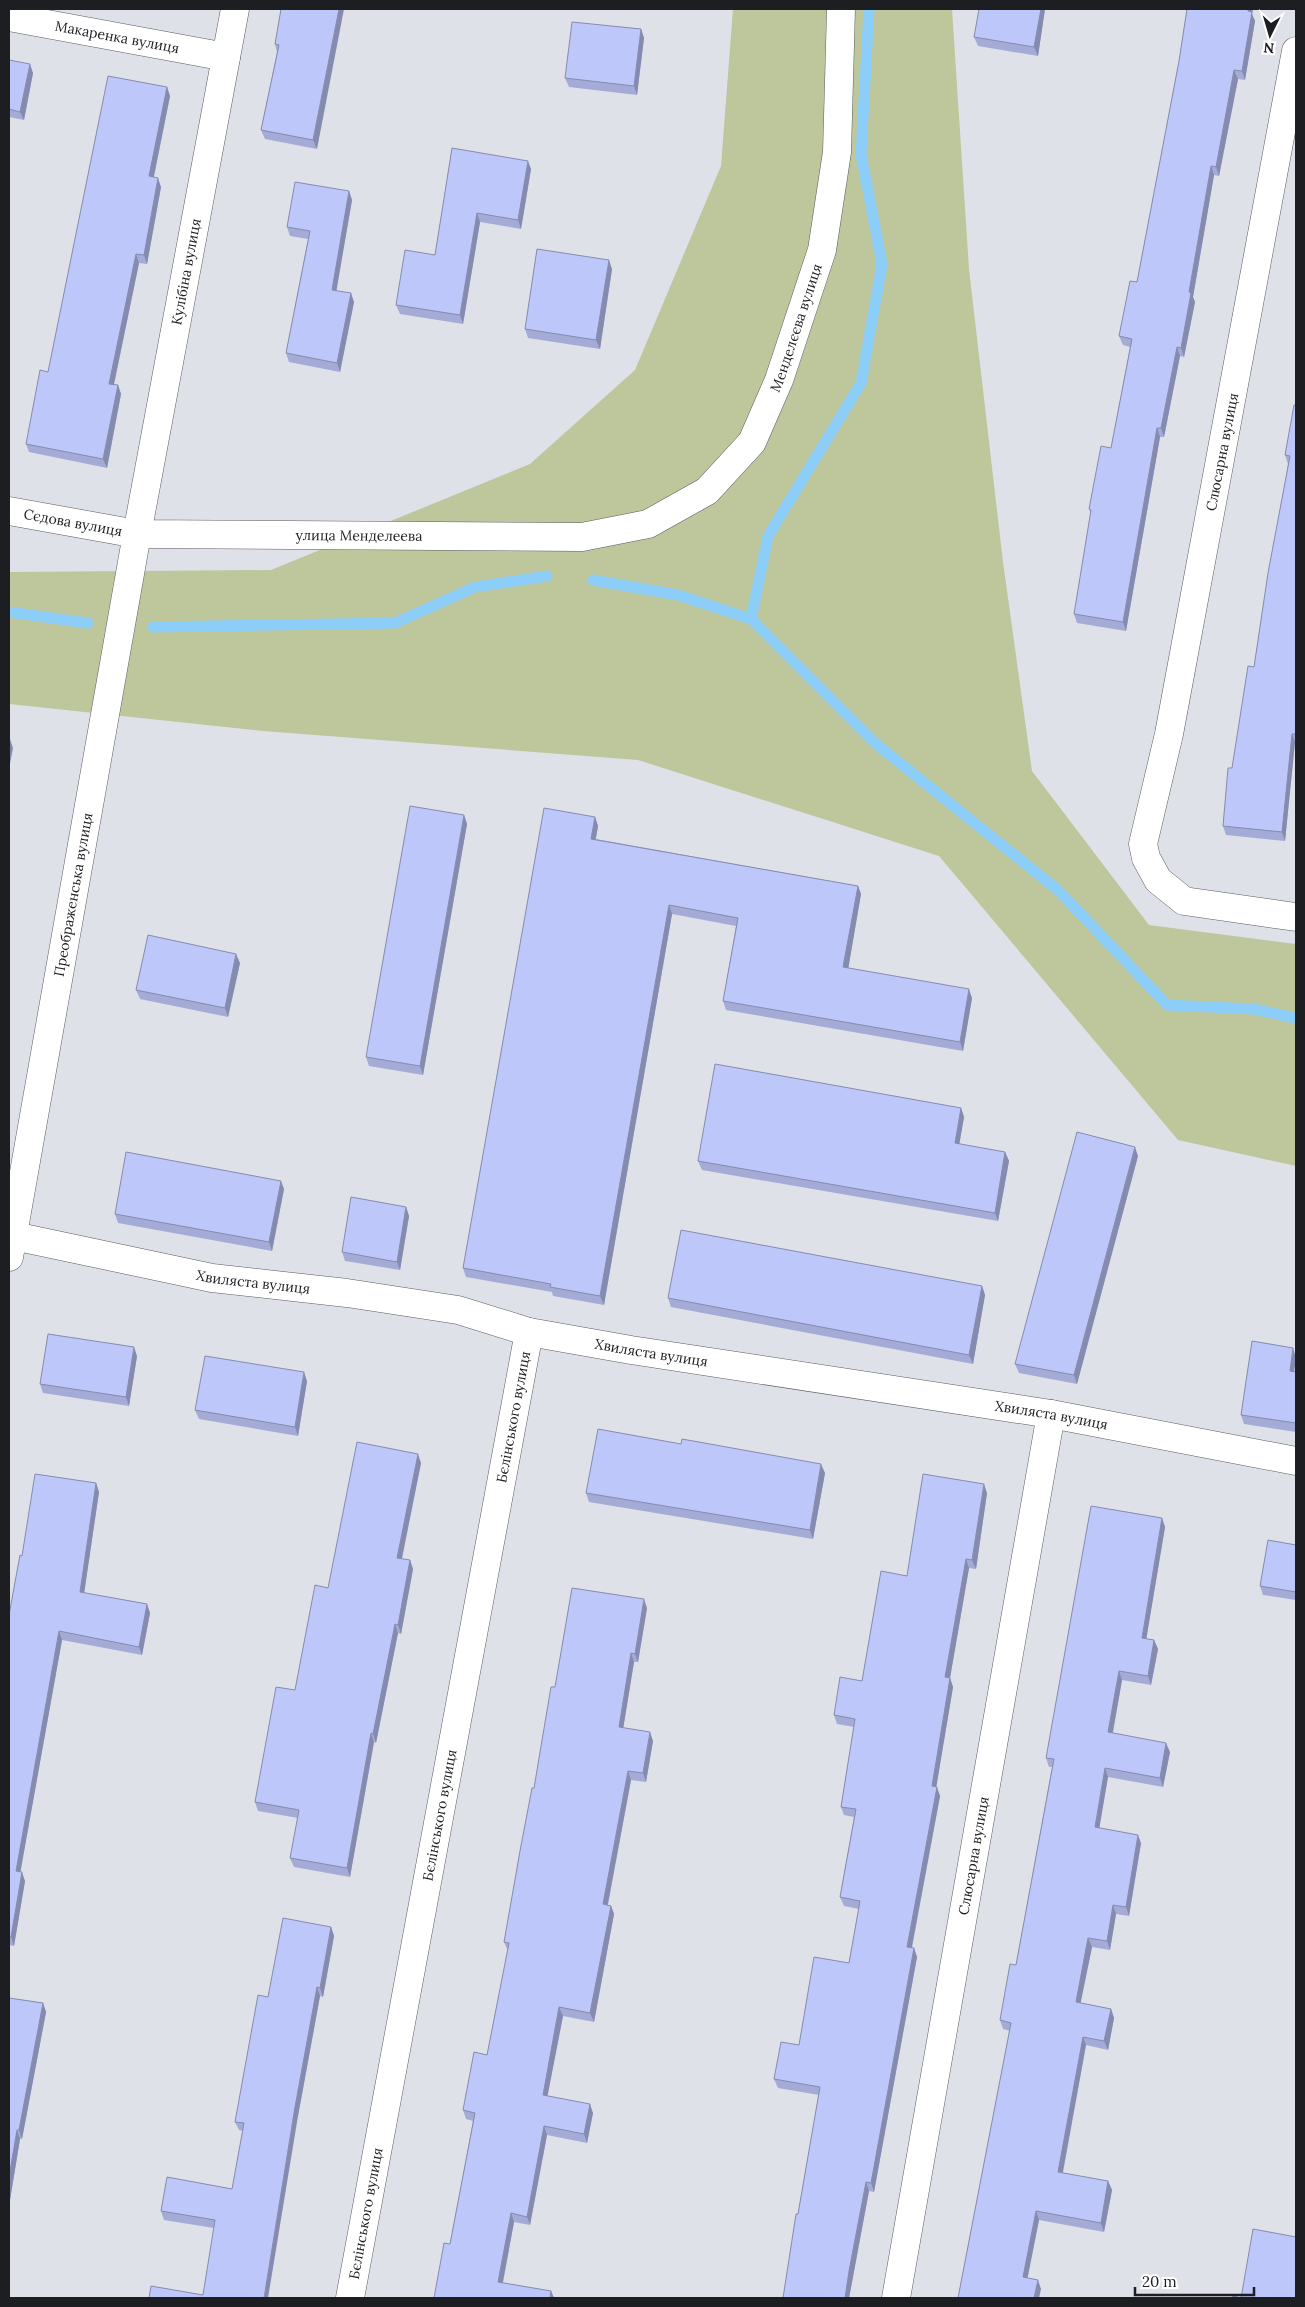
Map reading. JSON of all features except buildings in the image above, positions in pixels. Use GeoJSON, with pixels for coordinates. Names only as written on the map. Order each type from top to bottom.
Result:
{"type":"FeatureCollection","features":[{"type":"Feature","properties":{"kind":"street","name":"Кулібіна вулиця"},"geometry":{"type":"LineString","coordinates":[[137,534],[235,9]]}},
{"type":"Feature","properties":{"kind":"street","name":"Менделєєва вулиця"},"geometry":{"type":"LineString","coordinates":[[582,537],[648,524],[707,491],[752,442],[779,380],[822,250],[837,152],[841,9]]}},
{"type":"Feature","properties":{"kind":"street","name":"Макаренка вулиця"},"geometry":{"type":"LineString","coordinates":[[9,17],[226,57]]}},
{"type":"Feature","properties":{"kind":"street","name":"Слюсарна вулиця"},"geometry":{"type":"LineString","coordinates":[[1296,51],[1169,734],[1144,844],[1144,851],[1158,880],[1184,901],[1296,917]]}},
{"type":"Feature","properties":{"kind":"street","name":"Сєдова вулиця"},"geometry":{"type":"LineString","coordinates":[[9,511],[137,534]]}},
{"type":"Feature","properties":{"kind":"street","name":"улица Менделеева"},"geometry":{"type":"LineString","coordinates":[[137,534],[582,537]]}},
{"type":"Feature","properties":{"kind":"street","name":"Преображенська вулиця"},"geometry":{"type":"LineString","coordinates":[[10,1242],[137,534]]}},
{"type":"Feature","properties":{"kind":"street","name":"Хвиляста вулиця"},"geometry":{"type":"LineString","coordinates":[[10,1242],[212,1278],[347,1293],[458,1310],[529,1332],[631,1350],[1051,1414],[1296,1461]]}},
{"type":"Feature","properties":{"kind":"street","name":"Бєлінського вулиця"},"geometry":{"type":"LineString","coordinates":[[350,2298],[529,1332]]}},
{"type":"Feature","properties":{"kind":"street","name":"Слюсарна вулиця"},"geometry":{"type":"LineString","coordinates":[[896,2298],[1051,1414]]}},
{"type":"Feature","properties":{"kind":"green space"},"geometry":{"type":"Polygon","coordinates":[[[733,9],[952,9],[969,269],[1003,562],[1032,771],[1149,925],[1296,944],[1296,1166],[1178,1140],[939,856],[638,760],[263,731],[9,704],[9,572],[271,570],[530,464],[635,370],[721,166],[733,9]]]}},
{"type":"Feature","properties":{"kind":"waterway"},"geometry":{"type":"LineString","coordinates":[[751,619],[768,536],[861,383],[882,264],[861,154],[869,9]]}},
{"type":"Feature","properties":{"kind":"waterway"},"geometry":{"type":"LineString","coordinates":[[153,627],[395,623],[475,587],[547,576]]}},
{"type":"Feature","properties":{"kind":"waterway"},"geometry":{"type":"LineString","coordinates":[[593,580],[678,595],[751,619],[875,743],[1059,891],[1167,1005],[1253,1009],[1296,1018]]}},
{"type":"Feature","properties":{"kind":"waterway"},"geometry":{"type":"LineString","coordinates":[[9,612],[88,623]]}}]}
